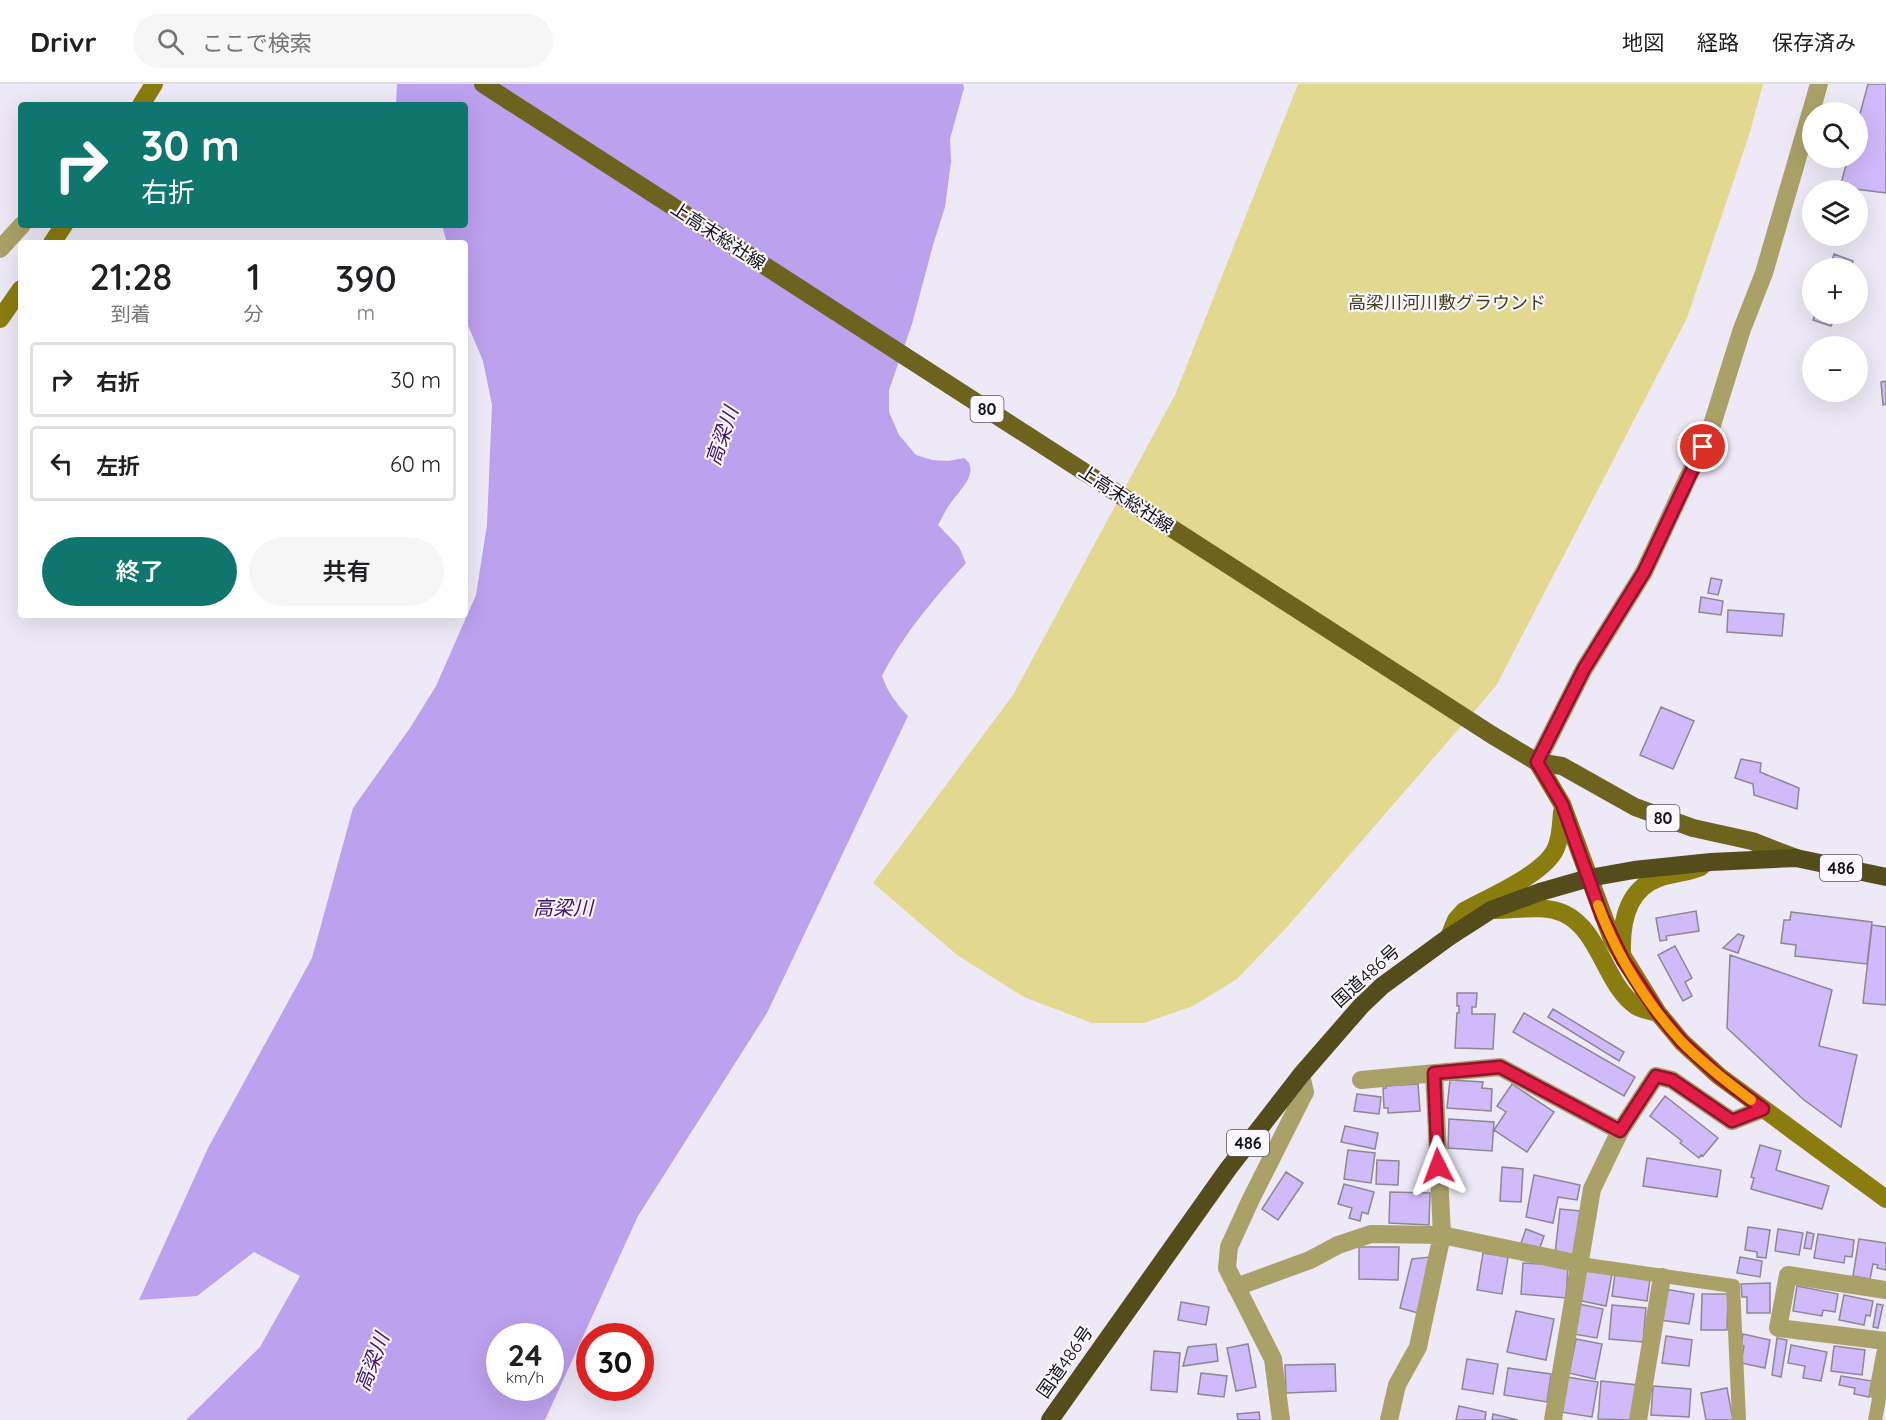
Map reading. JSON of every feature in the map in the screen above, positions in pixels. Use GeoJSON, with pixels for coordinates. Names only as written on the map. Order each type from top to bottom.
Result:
{"type":"FeatureCollection","features":[{"type":"Feature","properties":{"kind":"highway","name":"国道486号"},"geometry":{"type":"LineString","coordinates":[[1050,1420],[1228,1169],[1338,1030],[1368,999],[1422,955],[1449,937],[1491,910],[1540,892],[1634,870],[1711,862],[1796,858],[1886,878]]}},
{"type":"Feature","properties":{"kind":"main road","name":"上高末総社線"},"geometry":{"type":"LineString","coordinates":[[483,84],[1537,762],[1562,766],[1635,807],[1664,818],[1693,828],[1752,841],[1796,858]]}},
{"type":"Feature","properties":{"kind":"street"},"geometry":{"type":"LineString","coordinates":[[143,102],[154,84]]}},
{"type":"Feature","properties":{"kind":"street"},"geometry":{"type":"LineString","coordinates":[[1819,84],[1764,273],[1742,329],[1711,428],[1644,572],[1584,669],[1537,762],[1562,804],[1608,931],[1623,960],[1658,1013],[1682,1042],[1719,1076],[1886,1199]]}},
{"type":"Feature","properties":{"kind":"street"},"geometry":{"type":"LineString","coordinates":[[0,249],[19,228]]}},
{"type":"Feature","properties":{"kind":"street"},"geometry":{"type":"LineString","coordinates":[[0,319],[18,293]]}},
{"type":"Feature","properties":{"kind":"street"},"geometry":{"type":"LineString","coordinates":[[1449,937],[1456,920],[1464,911],[1545,864],[1555,850],[1561,832],[1562,804]]}},
{"type":"Feature","properties":{"kind":"street"},"geometry":{"type":"LineString","coordinates":[[1623,960],[1621,933],[1625,914],[1631,900],[1639,890],[1660,877],[1691,871],[1711,862]]}},
{"type":"Feature","properties":{"kind":"street"},"geometry":{"type":"LineString","coordinates":[[1491,910],[1547,909],[1565,914],[1578,923],[1590,937],[1622,992],[1636,1006],[1658,1013]]}},
{"type":"Feature","properties":{"kind":"street"},"geometry":{"type":"LineString","coordinates":[[1361,1080],[1500,1067],[1620,1131]]}},
{"type":"Feature","properties":{"kind":"street"},"geometry":{"type":"LineString","coordinates":[[1389,1420],[1397,1385],[1418,1347],[1442,1235],[1434,1073]]}},
{"type":"Feature","properties":{"kind":"street"},"geometry":{"type":"LineString","coordinates":[[1281,1420],[1273,1359],[1227,1268],[1229,1247],[1305,1092],[1301,1075]]}},
{"type":"Feature","properties":{"kind":"street"},"geometry":{"type":"LineString","coordinates":[[1554,1420],[1592,1189],[1620,1131],[1656,1076],[1672,1080],[1732,1121],[1763,1109]]}},
{"type":"Feature","properties":{"kind":"street"},"geometry":{"type":"LineString","coordinates":[[1236,1287],[1310,1260],[1338,1245],[1371,1234],[1442,1235],[1580,1264]]}},
{"type":"Feature","properties":{"kind":"street"},"geometry":{"type":"LineString","coordinates":[[1886,1290],[1788,1275],[1778,1328],[1886,1341]]}},
{"type":"Feature","properties":{"kind":"street"},"geometry":{"type":"LineString","coordinates":[[1638,1420],[1662,1277]]}},
{"type":"Feature","properties":{"kind":"street"},"geometry":{"type":"LineString","coordinates":[[1878,1392],[1886,1350]]}},
{"type":"Feature","properties":{"kind":"lane"},"geometry":{"type":"LineString","coordinates":[[1580,1264],[1733,1286],[1739,1420]]}},
{"type":"Feature","properties":{"kind":"lane"},"geometry":{"type":"LineString","coordinates":[[1875,1420],[1878,1392]]}},
{"type":"Feature","properties":{"kind":"green space","name":"高梁川河川敷グラウンド"},"geometry":{"type":"Polygon","coordinates":[[[1298,84],[1763,84],[1750,132],[1687,318],[1496,686],[1287,927],[1237,979],[1193,1006],[1144,1023],[1092,1023],[1024,997],[957,955],[873,883],[1013,695],[1175,395],[1298,84]]]}},
{"type":"Feature","properties":{"kind":"water","name":"高梁川"},"geometry":{"type":"Polygon","coordinates":[[[397,84],[963,84],[964,88],[950,139],[951,162],[945,207],[912,324],[889,390],[889,412],[899,435],[916,455],[932,460],[948,461],[964,458],[969,463],[971,469],[967,481],[938,525],[959,547],[966,563],[909,631],[882,676],[893,698],[908,716],[767,1013],[638,1216],[589,1323],[576,1323],[576,1352],[564,1378],[564,1323],[486,1323],[486,1401],[554,1401],[545,1420],[186,1420],[260,1347],[300,1276],[254,1252],[197,1296],[139,1300],[208,1148],[312,958],[353,808],[410,728],[436,686],[466,618],[468,618],[476,595],[487,525],[492,405],[483,361],[468,325],[468,240],[446,240],[443,228],[468,228],[468,102],[396,102],[397,84]]]}},
{"type":"Feature","properties":{"kind":"building"},"geometry":{"type":"Polygon","coordinates":[[[1868,84],[1886,84],[1886,193],[1868,191],[1868,180],[1842,180],[1845,168],[1868,168],[1868,102],[1863,102],[1868,84]]]}},
{"type":"Feature","properties":{"kind":"building"},"geometry":{"type":"Polygon","coordinates":[[[1834,254],[1845,258],[1833,258],[1834,254]]]}},
{"type":"Feature","properties":{"kind":"building"},"geometry":{"type":"Polygon","coordinates":[[[1886,381],[1886,404],[1883,405],[1881,382],[1886,381]]]}},
{"type":"Feature","properties":{"kind":"building"},"geometry":{"type":"Polygon","coordinates":[[[1711,578],[1722,580],[1718,595],[1708,593],[1711,578]]]}},
{"type":"Feature","properties":{"kind":"building"},"geometry":{"type":"Polygon","coordinates":[[[1701,597],[1723,601],[1721,615],[1699,612],[1701,597]]]}},
{"type":"Feature","properties":{"kind":"building"},"geometry":{"type":"Polygon","coordinates":[[[1728,610],[1784,614],[1782,636],[1727,632],[1728,610]]]}},
{"type":"Feature","properties":{"kind":"building"},"geometry":{"type":"Polygon","coordinates":[[[1661,707],[1694,721],[1673,769],[1640,755],[1661,707]]]}},
{"type":"Feature","properties":{"kind":"building"},"geometry":{"type":"Polygon","coordinates":[[[1741,759],[1761,763],[1760,772],[1799,788],[1797,809],[1754,795],[1753,784],[1735,778],[1741,759]]]}},
{"type":"Feature","properties":{"kind":"building"},"geometry":{"type":"Polygon","coordinates":[[[1696,911],[1699,931],[1666,936],[1667,940],[1660,941],[1656,918],[1696,911]]]}},
{"type":"Feature","properties":{"kind":"building"},"geometry":{"type":"Polygon","coordinates":[[[1791,912],[1872,922],[1867,964],[1795,956],[1796,945],[1781,943],[1784,920],[1790,920],[1791,912]]]}},
{"type":"Feature","properties":{"kind":"building"},"geometry":{"type":"Polygon","coordinates":[[[1872,925],[1886,927],[1886,1005],[1863,1003],[1872,925]]]}},
{"type":"Feature","properties":{"kind":"building"},"geometry":{"type":"Polygon","coordinates":[[[1738,934],[1744,936],[1738,953],[1723,948],[1738,934]]]}},
{"type":"Feature","properties":{"kind":"building"},"geometry":{"type":"Polygon","coordinates":[[[1675,946],[1692,978],[1685,982],[1692,996],[1683,1001],[1658,955],[1675,946]]]}},
{"type":"Feature","properties":{"kind":"building"},"geometry":{"type":"Polygon","coordinates":[[[1730,955],[1832,990],[1819,1046],[1857,1055],[1841,1127],[1804,1100],[1727,1028],[1730,955]]]}},
{"type":"Feature","properties":{"kind":"building"},"geometry":{"type":"Polygon","coordinates":[[[1457,993],[1477,993],[1476,1007],[1472,1007],[1472,1014],[1495,1014],[1493,1049],[1455,1048],[1457,1013],[1459,1013],[1457,993]]]}},
{"type":"Feature","properties":{"kind":"building"},"geometry":{"type":"Polygon","coordinates":[[[1553,1009],[1624,1052],[1619,1061],[1548,1017],[1553,1009]]]}},
{"type":"Feature","properties":{"kind":"building"},"geometry":{"type":"Polygon","coordinates":[[[1524,1013],[1635,1077],[1624,1096],[1513,1032],[1524,1013]]]}},
{"type":"Feature","properties":{"kind":"building"},"geometry":{"type":"Polygon","coordinates":[[[1450,1080],[1483,1082],[1482,1088],[1492,1089],[1491,1111],[1447,1108],[1450,1080]]]}},
{"type":"Feature","properties":{"kind":"building"},"geometry":{"type":"Polygon","coordinates":[[[1418,1084],[1420,1111],[1388,1113],[1388,1108],[1384,1108],[1383,1088],[1418,1084]]]}},
{"type":"Feature","properties":{"kind":"building"},"geometry":{"type":"Polygon","coordinates":[[[1512,1084],[1554,1112],[1527,1152],[1494,1130],[1506,1112],[1497,1106],[1512,1084]]]}},
{"type":"Feature","properties":{"kind":"building"},"geometry":{"type":"Polygon","coordinates":[[[1357,1094],[1381,1097],[1379,1114],[1354,1111],[1357,1094]]]}},
{"type":"Feature","properties":{"kind":"building"},"geometry":{"type":"Polygon","coordinates":[[[1665,1096],[1718,1138],[1703,1156],[1699,1158],[1680,1143],[1682,1141],[1650,1116],[1665,1096]]]}},
{"type":"Feature","properties":{"kind":"building"},"geometry":{"type":"Polygon","coordinates":[[[1449,1119],[1494,1122],[1492,1151],[1448,1148],[1449,1119]]]}},
{"type":"Feature","properties":{"kind":"building"},"geometry":{"type":"Polygon","coordinates":[[[1345,1126],[1378,1133],[1375,1149],[1341,1142],[1345,1126]]]}},
{"type":"Feature","properties":{"kind":"building"},"geometry":{"type":"Polygon","coordinates":[[[1760,1145],[1781,1151],[1776,1170],[1829,1186],[1822,1209],[1751,1189],[1754,1178],[1751,1177],[1760,1145]]]}},
{"type":"Feature","properties":{"kind":"building"},"geometry":{"type":"Polygon","coordinates":[[[1348,1150],[1375,1153],[1371,1183],[1344,1179],[1348,1150]]]}},
{"type":"Feature","properties":{"kind":"building"},"geometry":{"type":"Polygon","coordinates":[[[1647,1158],[1721,1170],[1717,1197],[1643,1186],[1647,1158]]]}},
{"type":"Feature","properties":{"kind":"building"},"geometry":{"type":"Polygon","coordinates":[[[1377,1160],[1399,1161],[1398,1185],[1376,1184],[1377,1160]]]}},
{"type":"Feature","properties":{"kind":"building"},"geometry":{"type":"Polygon","coordinates":[[[1502,1167],[1523,1169],[1521,1202],[1500,1201],[1502,1167]]]}},
{"type":"Feature","properties":{"kind":"building"},"geometry":{"type":"Polygon","coordinates":[[[1286,1172],[1303,1183],[1278,1220],[1262,1209],[1286,1172]]]}},
{"type":"Feature","properties":{"kind":"building"},"geometry":{"type":"Polygon","coordinates":[[[1534,1175],[1580,1185],[1577,1200],[1558,1197],[1553,1223],[1526,1217],[1534,1175]]]}},
{"type":"Feature","properties":{"kind":"building"},"geometry":{"type":"Polygon","coordinates":[[[1344,1184],[1374,1192],[1368,1214],[1362,1212],[1360,1221],[1349,1218],[1352,1208],[1338,1204],[1344,1184]]]}},
{"type":"Feature","properties":{"kind":"building"},"geometry":{"type":"Polygon","coordinates":[[[1390,1192],[1430,1193],[1429,1225],[1389,1223],[1390,1192]]]}},
{"type":"Feature","properties":{"kind":"building"},"geometry":{"type":"Polygon","coordinates":[[[1560,1209],[1580,1211],[1575,1256],[1555,1254],[1560,1209]]]}},
{"type":"Feature","properties":{"kind":"building"},"geometry":{"type":"Polygon","coordinates":[[[1748,1227],[1770,1230],[1766,1258],[1757,1257],[1757,1252],[1745,1250],[1748,1227]]]}},
{"type":"Feature","properties":{"kind":"building"},"geometry":{"type":"Polygon","coordinates":[[[1526,1229],[1544,1236],[1538,1253],[1520,1246],[1526,1229]]]}},
{"type":"Feature","properties":{"kind":"building"},"geometry":{"type":"Polygon","coordinates":[[[1778,1229],[1803,1233],[1799,1255],[1775,1251],[1778,1229]]]}},
{"type":"Feature","properties":{"kind":"building"},"geometry":{"type":"Polygon","coordinates":[[[1807,1232],[1814,1234],[1811,1249],[1804,1248],[1807,1232]]]}},
{"type":"Feature","properties":{"kind":"building"},"geometry":{"type":"Polygon","coordinates":[[[1818,1234],[1854,1240],[1852,1257],[1845,1256],[1844,1263],[1814,1258],[1818,1234]]]}},
{"type":"Feature","properties":{"kind":"building"},"geometry":{"type":"Polygon","coordinates":[[[1859,1239],[1886,1243],[1886,1270],[1877,1268],[1878,1265],[1873,1264],[1870,1279],[1853,1276],[1859,1239]]]}},
{"type":"Feature","properties":{"kind":"building"},"geometry":{"type":"Polygon","coordinates":[[[1359,1247],[1399,1247],[1398,1280],[1359,1279],[1359,1247]]]}},
{"type":"Feature","properties":{"kind":"building"},"geometry":{"type":"Polygon","coordinates":[[[1483,1253],[1508,1257],[1502,1294],[1477,1290],[1483,1253]]]}},
{"type":"Feature","properties":{"kind":"building"},"geometry":{"type":"Polygon","coordinates":[[[1430,1257],[1418,1313],[1400,1308],[1412,1259],[1430,1257]]]}},
{"type":"Feature","properties":{"kind":"building"},"geometry":{"type":"Polygon","coordinates":[[[1740,1257],[1762,1261],[1760,1277],[1737,1273],[1740,1257]]]}},
{"type":"Feature","properties":{"kind":"building"},"geometry":{"type":"Polygon","coordinates":[[[1523,1263],[1568,1266],[1566,1298],[1521,1294],[1523,1263]]]}},
{"type":"Feature","properties":{"kind":"building"},"geometry":{"type":"Polygon","coordinates":[[[1583,1268],[1612,1274],[1606,1306],[1577,1300],[1583,1268]]]}},
{"type":"Feature","properties":{"kind":"building"},"geometry":{"type":"Polygon","coordinates":[[[1615,1274],[1650,1279],[1647,1301],[1612,1296],[1615,1274]]]}},
{"type":"Feature","properties":{"kind":"building"},"geometry":{"type":"Polygon","coordinates":[[[1770,1283],[1770,1313],[1747,1313],[1747,1297],[1742,1297],[1741,1284],[1770,1283]]]}},
{"type":"Feature","properties":{"kind":"building"},"geometry":{"type":"Polygon","coordinates":[[[1797,1286],[1838,1294],[1835,1312],[1823,1310],[1822,1316],[1793,1311],[1797,1286]]]}},
{"type":"Feature","properties":{"kind":"building"},"geometry":{"type":"Polygon","coordinates":[[[1665,1289],[1694,1294],[1689,1324],[1660,1320],[1665,1289]]]}},
{"type":"Feature","properties":{"kind":"building"},"geometry":{"type":"Polygon","coordinates":[[[1702,1294],[1728,1294],[1727,1330],[1701,1330],[1702,1294]]]}},
{"type":"Feature","properties":{"kind":"building"},"geometry":{"type":"Polygon","coordinates":[[[1844,1295],[1873,1301],[1870,1316],[1866,1315],[1864,1325],[1839,1320],[1844,1295]]]}},
{"type":"Feature","properties":{"kind":"building"},"geometry":{"type":"Polygon","coordinates":[[[1181,1302],[1209,1307],[1206,1325],[1178,1320],[1181,1302]]]}},
{"type":"Feature","properties":{"kind":"building"},"geometry":{"type":"Polygon","coordinates":[[[1579,1304],[1603,1309],[1597,1338],[1573,1334],[1579,1304]]]}},
{"type":"Feature","properties":{"kind":"building"},"geometry":{"type":"Polygon","coordinates":[[[1877,1304],[1883,1305],[1878,1328],[1873,1327],[1877,1304]]]}},
{"type":"Feature","properties":{"kind":"building"},"geometry":{"type":"Polygon","coordinates":[[[1612,1305],[1646,1308],[1643,1342],[1609,1339],[1612,1305]]]}},
{"type":"Feature","properties":{"kind":"building"},"geometry":{"type":"Polygon","coordinates":[[[1516,1311],[1554,1319],[1546,1360],[1507,1352],[1516,1311]]]}},
{"type":"Feature","properties":{"kind":"building"},"geometry":{"type":"Polygon","coordinates":[[[1743,1334],[1770,1340],[1765,1368],[1741,1363],[1744,1346],[1741,1345],[1743,1334]]]}},
{"type":"Feature","properties":{"kind":"building"},"geometry":{"type":"Polygon","coordinates":[[[1666,1336],[1692,1340],[1689,1366],[1662,1363],[1666,1336]]]}},
{"type":"Feature","properties":{"kind":"building"},"geometry":{"type":"Polygon","coordinates":[[[1777,1338],[1787,1340],[1781,1377],[1772,1375],[1777,1338]]]}},
{"type":"Feature","properties":{"kind":"building"},"geometry":{"type":"Polygon","coordinates":[[[1576,1339],[1602,1344],[1595,1379],[1569,1373],[1576,1339]]]}},
{"type":"Feature","properties":{"kind":"building"},"geometry":{"type":"Polygon","coordinates":[[[1216,1344],[1218,1361],[1183,1366],[1188,1347],[1216,1344]]]}},
{"type":"Feature","properties":{"kind":"building"},"geometry":{"type":"Polygon","coordinates":[[[1248,1344],[1256,1387],[1236,1391],[1227,1348],[1248,1344]]]}},
{"type":"Feature","properties":{"kind":"building"},"geometry":{"type":"Polygon","coordinates":[[[1791,1345],[1827,1352],[1821,1381],[1803,1378],[1805,1366],[1788,1363],[1791,1345]]]}},
{"type":"Feature","properties":{"kind":"building"},"geometry":{"type":"Polygon","coordinates":[[[1834,1346],[1865,1350],[1862,1375],[1831,1371],[1834,1346]]]}},
{"type":"Feature","properties":{"kind":"building"},"geometry":{"type":"Polygon","coordinates":[[[1154,1351],[1180,1353],[1177,1392],[1151,1390],[1154,1351]]]}},
{"type":"Feature","properties":{"kind":"building"},"geometry":{"type":"Polygon","coordinates":[[[1467,1359],[1498,1364],[1493,1394],[1462,1389],[1467,1359]]]}},
{"type":"Feature","properties":{"kind":"building"},"geometry":{"type":"Polygon","coordinates":[[[1335,1364],[1336,1391],[1286,1393],[1285,1365],[1335,1364]]]}},
{"type":"Feature","properties":{"kind":"building"},"geometry":{"type":"Polygon","coordinates":[[[1508,1368],[1551,1374],[1547,1402],[1504,1395],[1508,1368]]]}},
{"type":"Feature","properties":{"kind":"building"},"geometry":{"type":"Polygon","coordinates":[[[1201,1373],[1227,1376],[1224,1397],[1198,1394],[1201,1373]]]}},
{"type":"Feature","properties":{"kind":"building"},"geometry":{"type":"Polygon","coordinates":[[[1841,1376],[1872,1381],[1869,1397],[1854,1394],[1855,1388],[1839,1385],[1841,1376]]]}},
{"type":"Feature","properties":{"kind":"building"},"geometry":{"type":"Polygon","coordinates":[[[1567,1377],[1598,1382],[1592,1417],[1560,1412],[1567,1377]]]}},
{"type":"Feature","properties":{"kind":"building"},"geometry":{"type":"Polygon","coordinates":[[[1601,1381],[1638,1385],[1634,1420],[1598,1419],[1601,1381]]]}},
{"type":"Feature","properties":{"kind":"building"},"geometry":{"type":"Polygon","coordinates":[[[1653,1386],[1691,1389],[1689,1417],[1651,1415],[1653,1386]]]}},
{"type":"Feature","properties":{"kind":"building"},"geometry":{"type":"Polygon","coordinates":[[[1727,1388],[1733,1420],[1706,1420],[1701,1393],[1727,1388]]]}},
{"type":"Feature","properties":{"kind":"building"},"geometry":{"type":"Polygon","coordinates":[[[1459,1406],[1486,1412],[1485,1420],[1456,1420],[1459,1406]]]}},
{"type":"Feature","properties":{"kind":"building"},"geometry":{"type":"Polygon","coordinates":[[[1259,1412],[1260,1420],[1238,1420],[1237,1414],[1259,1412]]]}},
{"type":"Feature","properties":{"kind":"building"},"geometry":{"type":"Polygon","coordinates":[[[1493,1414],[1518,1420],[1492,1420],[1493,1414]]]}},
{"type":"Feature","properties":{"kind":"slow traffic"},"geometry":{"type":"LineString","coordinates":[[1598,905],[1623,960],[1658,1013],[1682,1042],[1719,1076],[1751,1100]]}},
{"type":"Feature","properties":{"kind":"route"},"geometry":{"type":"LineString","coordinates":[[1438,1166],[1434,1073],[1500,1067],[1620,1131],[1656,1076],[1672,1080],[1732,1121],[1763,1109],[1719,1076],[1682,1042],[1658,1013],[1623,960],[1602,916],[1562,804],[1537,762],[1584,669],[1644,572],[1703,447]]}}]}
